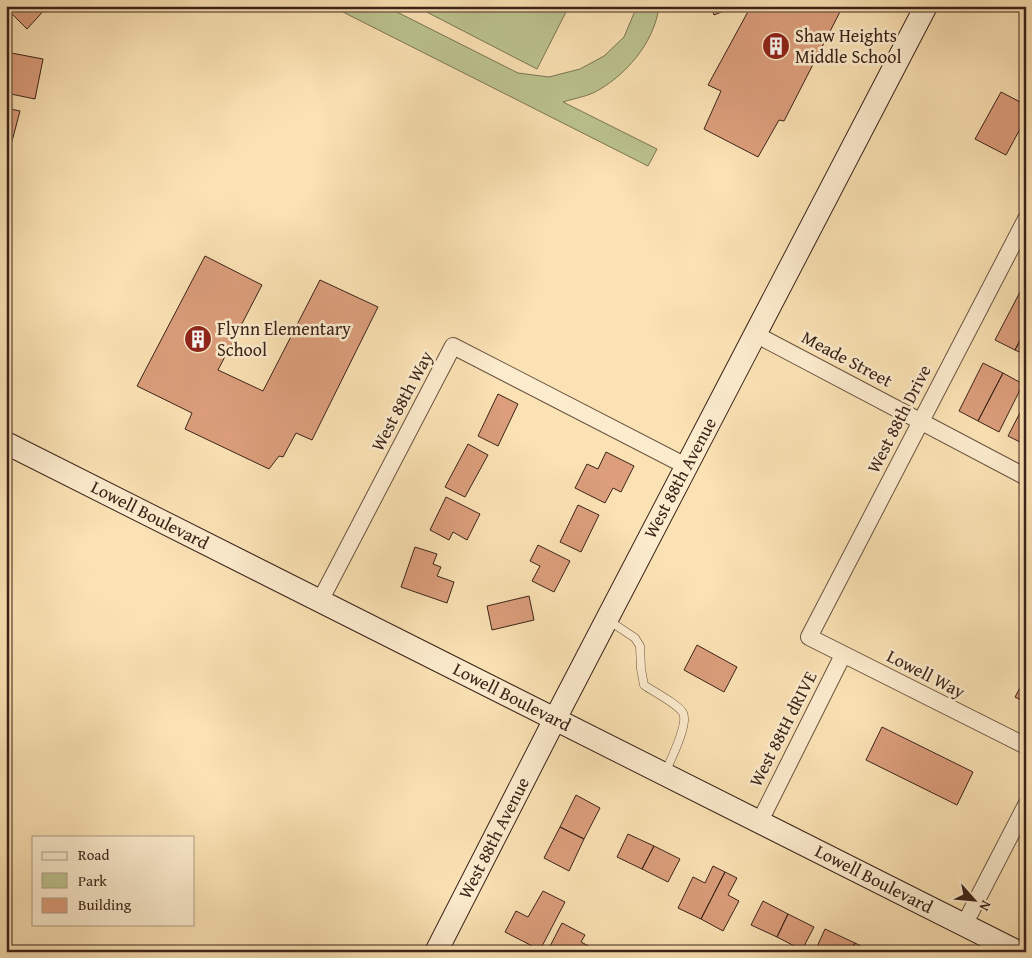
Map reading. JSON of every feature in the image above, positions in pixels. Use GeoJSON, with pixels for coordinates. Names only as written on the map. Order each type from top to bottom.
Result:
{"type":"FeatureCollection","features":[{"type":"Feature","properties":{"kind":"street","name":"West 88th Avenue"},"geometry":{"type":"LineString","coordinates":[[436,952],[686,466],[926,6]]}},
{"type":"Feature","properties":{"kind":"street","name":"West 88th Drive"},"geometry":{"type":"LineString","coordinates":[[809,638],[1026,219]]}},
{"type":"Feature","properties":{"kind":"street","name":"Meade Street"},"geometry":{"type":"LineString","coordinates":[[756,334],[1026,476]]}},
{"type":"Feature","properties":{"kind":"street","name":"West 88th Way"},"geometry":{"type":"LineString","coordinates":[[320,601],[453,346],[686,466]]}},
{"type":"Feature","properties":{"kind":"street","name":"Lowell Boulevard"},"geometry":{"type":"LineString","coordinates":[[6,443],[1018,952]]}},
{"type":"Feature","properties":{"kind":"street","name":"Lowell Way"},"geometry":{"type":"LineString","coordinates":[[809,638],[1026,746]]}},
{"type":"Feature","properties":{"kind":"street","name":"West 88tH dRIVE"},"geometry":{"type":"LineString","coordinates":[[760,821],[843,655]]}},
{"type":"Feature","properties":{"kind":"street"},"geometry":{"type":"LineString","coordinates":[[964,924],[1026,804]]}},
{"type":"Feature","properties":{"kind":"lane"},"geometry":{"type":"LineString","coordinates":[[607,619],[635,638],[640,646],[644,685],[680,709],[684,715],[680,736],[665,774]]}},
{"type":"Feature","properties":{"kind":"green space"},"geometry":{"type":"Polygon","coordinates":[[[331,6],[385,6],[518,73],[549,77],[580,69],[604,56],[624,37],[637,6],[659,6],[652,33],[627,68],[616,78],[593,93],[563,102],[657,149],[648,166],[331,6]]]}},
{"type":"Feature","properties":{"kind":"green space"},"geometry":{"type":"Polygon","coordinates":[[[415,6],[569,6],[537,69],[415,6]]]}},
{"type":"Feature","properties":{"kind":"building"},"geometry":{"type":"Polygon","coordinates":[[[10,6],[48,6],[27,29],[7,9],[10,6]]]}},
{"type":"Feature","properties":{"kind":"building"},"geometry":{"type":"Polygon","coordinates":[[[711,6],[737,6],[714,15],[711,6]]]}},
{"type":"Feature","properties":{"kind":"building","name":"Shaw Heights Middle School"},"geometry":{"type":"Polygon","coordinates":[[[751,6],[843,6],[784,121],[779,120],[758,157],[704,129],[721,91],[708,85],[751,6]]]}},
{"type":"Feature","properties":{"kind":"building"},"geometry":{"type":"Polygon","coordinates":[[[6,52],[43,59],[35,99],[6,93],[6,52]]]}},
{"type":"Feature","properties":{"kind":"building"},"geometry":{"type":"Polygon","coordinates":[[[1001,92],[1026,105],[1026,118],[1006,155],[975,139],[1001,92]]]}},
{"type":"Feature","properties":{"kind":"building"},"geometry":{"type":"Polygon","coordinates":[[[6,108],[20,111],[11,145],[6,144],[6,108]]]}},
{"type":"Feature","properties":{"kind":"building","name":"Flynn Elementary School"},"geometry":{"type":"Polygon","coordinates":[[[205,256],[262,285],[218,370],[263,391],[320,280],[378,307],[312,440],[296,433],[283,457],[279,456],[269,469],[185,429],[192,413],[137,386],[205,256]]]}},
{"type":"Feature","properties":{"kind":"building"},"geometry":{"type":"Polygon","coordinates":[[[1020,292],[1026,295],[1026,329],[1015,350],[995,340],[1020,292]]]}},
{"type":"Feature","properties":{"kind":"building"},"geometry":{"type":"Polygon","coordinates":[[[1026,329],[1026,355],[1015,350],[1026,329]]]}},
{"type":"Feature","properties":{"kind":"building"},"geometry":{"type":"Polygon","coordinates":[[[983,363],[1003,373],[978,421],[959,411],[983,363]]]}},
{"type":"Feature","properties":{"kind":"building"},"geometry":{"type":"Polygon","coordinates":[[[1003,373],[1023,384],[999,432],[978,421],[1003,373]]]}},
{"type":"Feature","properties":{"kind":"building"},"geometry":{"type":"Polygon","coordinates":[[[498,394],[518,404],[498,446],[478,436],[498,394]]]}},
{"type":"Feature","properties":{"kind":"building"},"geometry":{"type":"Polygon","coordinates":[[[1026,401],[1026,445],[1008,436],[1026,401]]]}},
{"type":"Feature","properties":{"kind":"building"},"geometry":{"type":"Polygon","coordinates":[[[468,444],[488,455],[465,497],[445,487],[468,444]]]}},
{"type":"Feature","properties":{"kind":"building"},"geometry":{"type":"Polygon","coordinates":[[[606,452],[634,466],[621,492],[613,488],[605,503],[575,488],[587,464],[598,469],[606,452]]]}},
{"type":"Feature","properties":{"kind":"building"},"geometry":{"type":"Polygon","coordinates":[[[446,497],[480,514],[467,540],[453,532],[449,540],[430,530],[446,497]]]}},
{"type":"Feature","properties":{"kind":"building"},"geometry":{"type":"Polygon","coordinates":[[[578,505],[599,515],[581,552],[560,542],[578,505]]]}},
{"type":"Feature","properties":{"kind":"building"},"geometry":{"type":"Polygon","coordinates":[[[538,545],[570,561],[554,592],[532,581],[540,566],[530,561],[538,545]]]}},
{"type":"Feature","properties":{"kind":"building"},"geometry":{"type":"Polygon","coordinates":[[[415,547],[437,554],[433,564],[441,567],[437,576],[454,582],[447,603],[401,587],[415,547]]]}},
{"type":"Feature","properties":{"kind":"building"},"geometry":{"type":"Polygon","coordinates":[[[529,596],[534,620],[492,630],[487,606],[529,596]]]}},
{"type":"Feature","properties":{"kind":"building"},"geometry":{"type":"Polygon","coordinates":[[[697,645],[737,667],[724,692],[684,670],[697,645]]]}},
{"type":"Feature","properties":{"kind":"building"},"geometry":{"type":"Polygon","coordinates":[[[1026,677],[1026,703],[1015,697],[1026,677]]]}},
{"type":"Feature","properties":{"kind":"building"},"geometry":{"type":"Polygon","coordinates":[[[882,727],[973,772],[957,805],[866,760],[882,727]]]}},
{"type":"Feature","properties":{"kind":"building"},"geometry":{"type":"Polygon","coordinates":[[[576,795],[600,808],[584,839],[560,827],[576,795]]]}},
{"type":"Feature","properties":{"kind":"building"},"geometry":{"type":"Polygon","coordinates":[[[560,827],[584,839],[569,871],[544,858],[560,827]]]}},
{"type":"Feature","properties":{"kind":"building"},"geometry":{"type":"Polygon","coordinates":[[[628,834],[654,846],[642,869],[617,857],[628,834]]]}},
{"type":"Feature","properties":{"kind":"building"},"geometry":{"type":"Polygon","coordinates":[[[654,846],[680,859],[668,882],[642,869],[654,846]]]}},
{"type":"Feature","properties":{"kind":"building"},"geometry":{"type":"Polygon","coordinates":[[[713,866],[725,872],[701,919],[678,908],[693,877],[705,883],[713,866]]]}},
{"type":"Feature","properties":{"kind":"building"},"geometry":{"type":"Polygon","coordinates":[[[725,872],[737,878],[728,895],[739,901],[723,931],[701,919],[725,872]]]}},
{"type":"Feature","properties":{"kind":"building"},"geometry":{"type":"Polygon","coordinates":[[[543,891],[565,902],[540,950],[505,932],[516,911],[528,917],[543,891]]]}},
{"type":"Feature","properties":{"kind":"building"},"geometry":{"type":"Polygon","coordinates":[[[763,901],[788,914],[777,937],[751,925],[763,901]]]}},
{"type":"Feature","properties":{"kind":"building"},"geometry":{"type":"Polygon","coordinates":[[[788,914],[814,927],[802,950],[777,937],[788,914]]]}},
{"type":"Feature","properties":{"kind":"building"},"geometry":{"type":"Polygon","coordinates":[[[562,923],[585,935],[581,942],[600,952],[547,952],[562,923]]]}},
{"type":"Feature","properties":{"kind":"building"},"geometry":{"type":"Polygon","coordinates":[[[825,929],[855,943],[850,952],[821,952],[816,949],[825,929]]]}},
{"type":"Feature","properties":{"kind":"building"},"geometry":{"type":"Polygon","coordinates":[[[855,943],[873,952],[850,952],[855,943]]]}},
{"type":"Feature","properties":{"kind":"place","name":"Shaw Heights Middle School"},"geometry":{"type":"Point","coordinates":[776,46]}},
{"type":"Feature","properties":{"kind":"place","name":"Flynn Elementary School"},"geometry":{"type":"Point","coordinates":[198,339]}}]}
